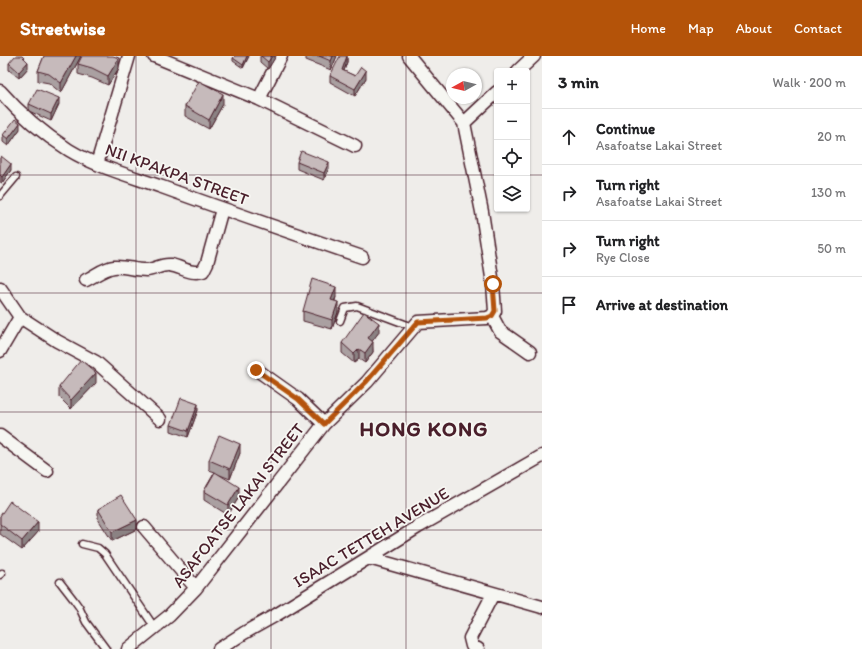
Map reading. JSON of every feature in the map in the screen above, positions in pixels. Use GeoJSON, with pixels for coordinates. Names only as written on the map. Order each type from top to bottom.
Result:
{"type":"FeatureCollection","features":[{"type":"Feature","properties":{"kind":"street"},"geometry":{"type":"LineString","coordinates":[[97,164],[128,56]]}},
{"type":"Feature","properties":{"kind":"street"},"geometry":{"type":"LineString","coordinates":[[154,56],[259,99],[355,146]]}},
{"type":"Feature","properties":{"kind":"street"},"geometry":{"type":"LineString","coordinates":[[259,99],[281,56]]}},
{"type":"Feature","properties":{"kind":"street"},"geometry":{"type":"LineString","coordinates":[[409,56],[464,123],[484,227],[493,284],[495,311],[492,316],[487,318],[426,321],[418,322],[413,327]]}},
{"type":"Feature","properties":{"kind":"street"},"geometry":{"type":"LineString","coordinates":[[521,68],[534,56]]}},
{"type":"Feature","properties":{"kind":"street","name":"NII KPAKPA STREET"},"geometry":{"type":"LineString","coordinates":[[0,91],[21,114],[43,133],[70,151],[97,164],[222,209],[362,256]]}},
{"type":"Feature","properties":{"kind":"street"},"geometry":{"type":"LineString","coordinates":[[464,123],[494,95]]}},
{"type":"Feature","properties":{"kind":"street"},"geometry":{"type":"LineString","coordinates":[[86,280],[108,268],[116,267],[146,270],[166,265],[196,273],[203,271],[207,263],[222,209]]}},
{"type":"Feature","properties":{"kind":"street"},"geometry":{"type":"LineString","coordinates":[[0,288],[20,317],[57,341],[96,362],[160,419]]}},
{"type":"Feature","properties":{"kind":"street"},"geometry":{"type":"LineString","coordinates":[[492,316],[500,331],[530,352]]}},
{"type":"Feature","properties":{"kind":"street"},"geometry":{"type":"LineString","coordinates":[[0,352],[20,317]]}},
{"type":"Feature","properties":{"kind":"street","name":"ASAFOATSE LAKAI STREET"},"geometry":{"type":"LineString","coordinates":[[128,649],[174,611],[196,588],[324,424],[366,382],[413,327]]}},
{"type":"Feature","properties":{"kind":"street"},"geometry":{"type":"LineString","coordinates":[[256,370],[298,399],[324,424]]}},
{"type":"Feature","properties":{"kind":"street"},"geometry":{"type":"LineString","coordinates":[[0,436],[47,470]]}},
{"type":"Feature","properties":{"kind":"street","name":"ISAAC TETTEH AVENUE"},"geometry":{"type":"LineString","coordinates":[[219,649],[370,558],[418,527],[542,456]]}},
{"type":"Feature","properties":{"kind":"street"},"geometry":{"type":"LineString","coordinates":[[144,527],[196,588]]}},
{"type":"Feature","properties":{"kind":"street"},"geometry":{"type":"LineString","coordinates":[[370,558],[542,607]]}},
{"type":"Feature","properties":{"kind":"street"},"geometry":{"type":"LineString","coordinates":[[478,649],[472,646],[470,638],[493,594]]}},
{"type":"Feature","properties":{"kind":"lane"},"geometry":{"type":"LineString","coordinates":[[0,196],[16,178]]}},
{"type":"Feature","properties":{"kind":"lane"},"geometry":{"type":"LineString","coordinates":[[340,321],[345,308],[357,306],[413,327]]}},
{"type":"Feature","properties":{"kind":"lane"},"geometry":{"type":"LineString","coordinates":[[82,544],[98,548],[105,554],[155,628]]}},
{"type":"Feature","properties":{"kind":"lane"},"geometry":{"type":"LineString","coordinates":[[60,582],[79,607],[86,622],[106,649]]}},
{"type":"Feature","properties":{"kind":"building"},"geometry":{"type":"Polygon","coordinates":[[[15,56],[22,56],[28,62],[19,72],[9,63],[15,56]]]}},
{"type":"Feature","properties":{"kind":"building"},"geometry":{"type":"Polygon","coordinates":[[[44,56],[76,56],[61,83],[49,74],[38,71],[44,56]]]}},
{"type":"Feature","properties":{"kind":"building"},"geometry":{"type":"Polygon","coordinates":[[[82,56],[113,56],[119,58],[108,76],[92,68],[78,64],[82,56]]]}},
{"type":"Feature","properties":{"kind":"building"},"geometry":{"type":"Polygon","coordinates":[[[235,56],[247,56],[243,65],[233,58],[235,56]]]}},
{"type":"Feature","properties":{"kind":"building"},"geometry":{"type":"Polygon","coordinates":[[[261,56],[272,56],[268,62],[261,56]]]}},
{"type":"Feature","properties":{"kind":"building"},"geometry":{"type":"Polygon","coordinates":[[[319,56],[333,56],[331,61],[319,56]]]}},
{"type":"Feature","properties":{"kind":"building"},"geometry":{"type":"Polygon","coordinates":[[[340,56],[347,56],[342,70],[355,76],[361,67],[366,71],[355,89],[330,76],[340,56]]]}},
{"type":"Feature","properties":{"kind":"building"},"geometry":{"type":"Polygon","coordinates":[[[199,81],[223,94],[209,120],[185,106],[199,81]]]}},
{"type":"Feature","properties":{"kind":"building"},"geometry":{"type":"Polygon","coordinates":[[[37,89],[59,98],[51,114],[29,104],[37,89]]]}},
{"type":"Feature","properties":{"kind":"building"},"geometry":{"type":"Polygon","coordinates":[[[15,119],[20,123],[8,139],[3,135],[15,119]]]}},
{"type":"Feature","properties":{"kind":"building"},"geometry":{"type":"Polygon","coordinates":[[[301,151],[329,162],[324,173],[297,162],[301,151]]]}},
{"type":"Feature","properties":{"kind":"building"},"geometry":{"type":"Polygon","coordinates":[[[1,156],[11,164],[2,177],[0,175],[1,156]]]}},
{"type":"Feature","properties":{"kind":"building"},"geometry":{"type":"Polygon","coordinates":[[[312,279],[336,287],[331,300],[338,302],[332,320],[303,311],[312,279]]]}},
{"type":"Feature","properties":{"kind":"building"},"geometry":{"type":"Polygon","coordinates":[[[364,312],[379,323],[368,338],[373,342],[365,353],[359,349],[354,354],[342,343],[364,312]]]}},
{"type":"Feature","properties":{"kind":"building"},"geometry":{"type":"Polygon","coordinates":[[[81,360],[96,373],[71,400],[59,387],[81,360]]]}},
{"type":"Feature","properties":{"kind":"building"},"geometry":{"type":"Polygon","coordinates":[[[181,398],[198,404],[188,431],[171,425],[181,398]]]}},
{"type":"Feature","properties":{"kind":"building"},"geometry":{"type":"Polygon","coordinates":[[[219,435],[240,444],[230,469],[209,460],[219,435]]]}},
{"type":"Feature","properties":{"kind":"building"},"geometry":{"type":"Polygon","coordinates":[[[215,472],[239,487],[228,505],[204,491],[215,472]]]}},
{"type":"Feature","properties":{"kind":"building"},"geometry":{"type":"Polygon","coordinates":[[[121,495],[137,520],[112,532],[98,509],[121,495]]]}},
{"type":"Feature","properties":{"kind":"building"},"geometry":{"type":"Polygon","coordinates":[[[10,501],[38,522],[22,541],[0,524],[0,516],[10,501]]]}},
{"type":"Feature","properties":{"kind":"district","name":"HONG KONG"},"geometry":{"type":"Point","coordinates":[424,428]}},
{"type":"Feature","properties":{"kind":"route"},"geometry":{"type":"LineString","coordinates":[[256,370],[298,399],[324,424],[356,393],[418,322],[487,318],[492,316],[495,311],[493,284]]}}]}
